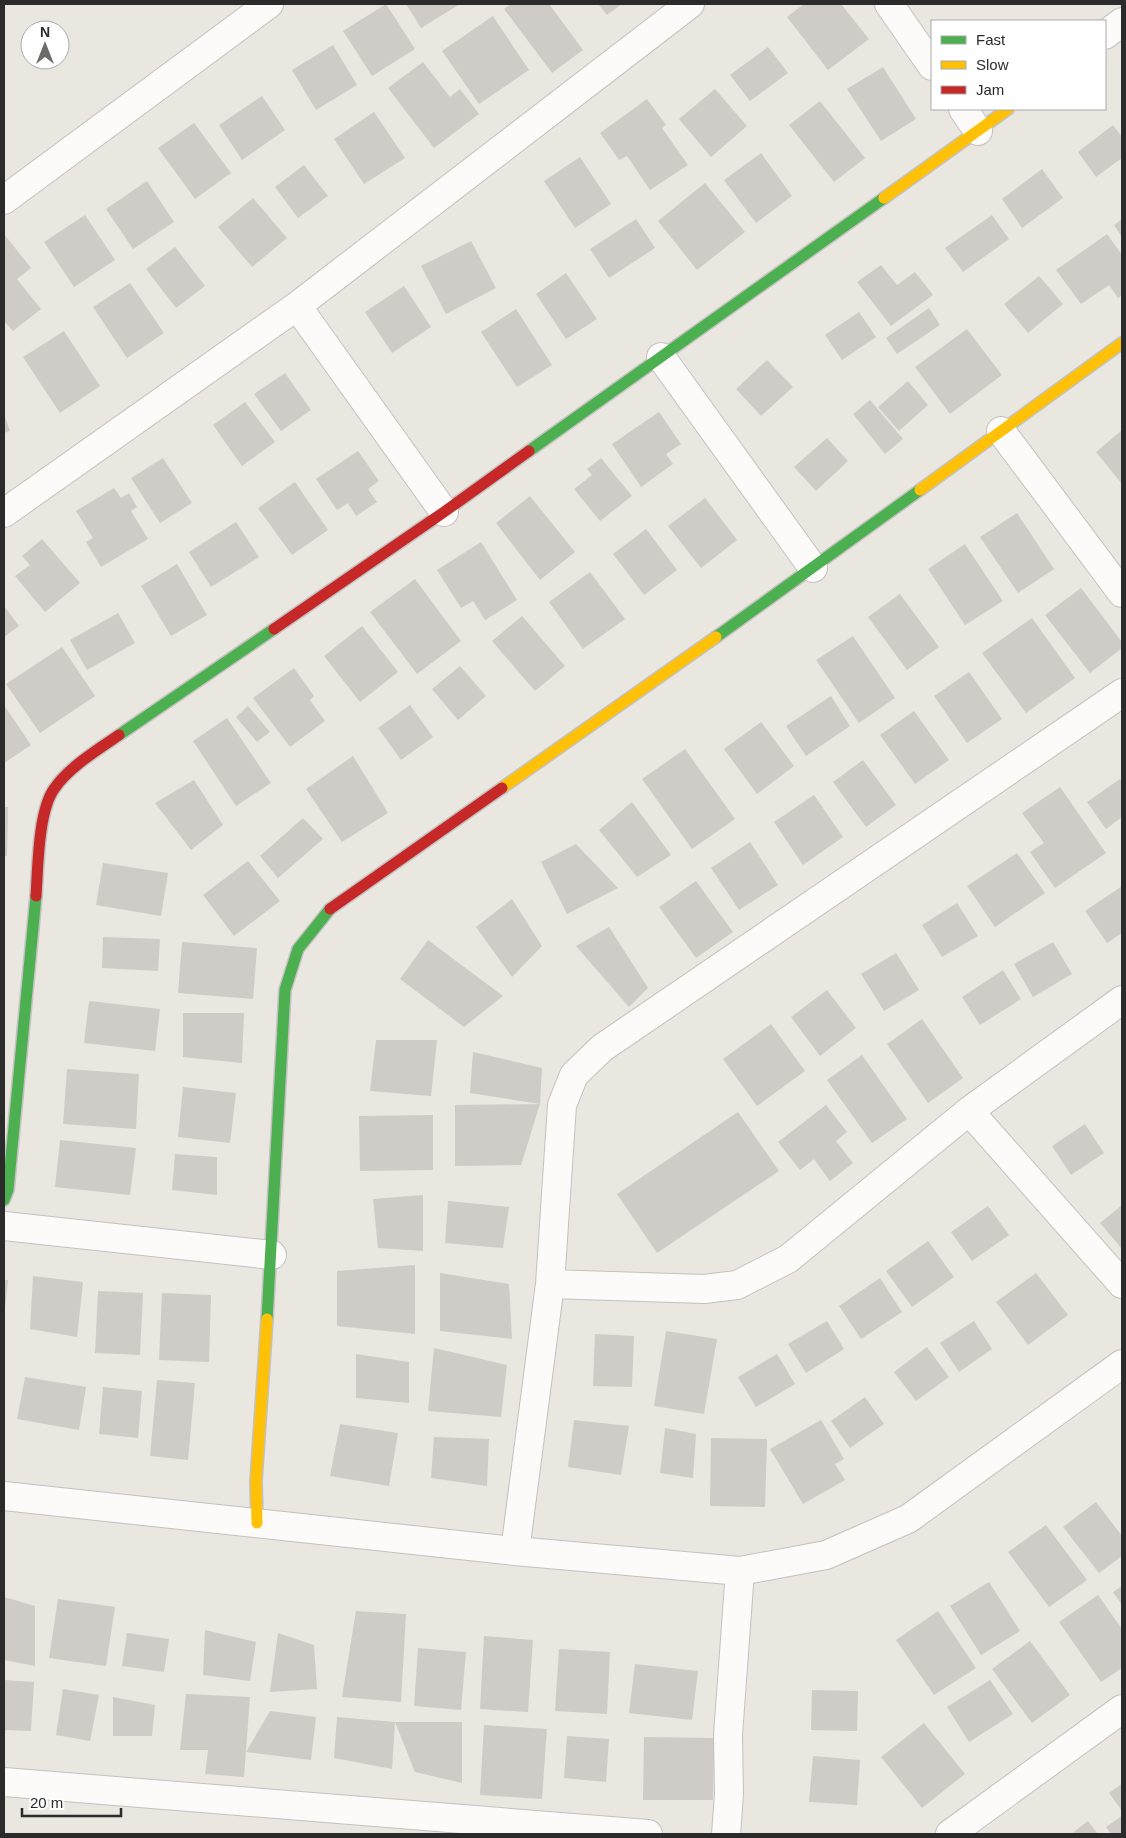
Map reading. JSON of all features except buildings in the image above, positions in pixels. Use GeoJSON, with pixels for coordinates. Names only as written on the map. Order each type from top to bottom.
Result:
{"type":"FeatureCollection","features":[{"type":"Feature","properties":{"kind":"street"},"geometry":{"type":"LineString","coordinates":[[4,200],[269,4]]}},
{"type":"Feature","properties":{"kind":"street"},"geometry":{"type":"LineString","coordinates":[[4,513],[297,306],[690,4]]}},
{"type":"Feature","properties":{"kind":"street"},"geometry":{"type":"LineString","coordinates":[[888,4],[931,65]]}},
{"type":"Feature","properties":{"kind":"street"},"geometry":{"type":"LineString","coordinates":[[1106,34],[1122,22]]}},
{"type":"Feature","properties":{"kind":"street"},"geometry":{"type":"LineString","coordinates":[[964,110],[978,131]]}},
{"type":"Feature","properties":{"kind":"street"},"geometry":{"type":"LineString","coordinates":[[4,1200],[8,1190],[43,816],[52,790],[82,760],[444,512],[1007,110]]}},
{"type":"Feature","properties":{"kind":"street"},"geometry":{"type":"LineString","coordinates":[[297,306],[444,512]]}},
{"type":"Feature","properties":{"kind":"street"},"geometry":{"type":"LineString","coordinates":[[257,1523],[256,1481],[272,1255],[285,990],[298,949],[328,911],[336,905],[813,568],[1122,343]]}},
{"type":"Feature","properties":{"kind":"street"},"geometry":{"type":"LineString","coordinates":[[661,357],[813,568]]}},
{"type":"Feature","properties":{"kind":"street"},"geometry":{"type":"LineString","coordinates":[[1001,431],[1122,593]]}},
{"type":"Feature","properties":{"kind":"street"},"geometry":{"type":"LineString","coordinates":[[515,1551],[550,1284],[562,1105],[574,1075],[602,1048],[1122,693]]}},
{"type":"Feature","properties":{"kind":"street"},"geometry":{"type":"LineString","coordinates":[[550,1284],[704,1289],[737,1285],[788,1259],[970,1111],[1122,1000]]}},
{"type":"Feature","properties":{"kind":"street"},"geometry":{"type":"LineString","coordinates":[[970,1111],[1122,1284]]}},
{"type":"Feature","properties":{"kind":"street"},"geometry":{"type":"LineString","coordinates":[[4,1226],[272,1255]]}},
{"type":"Feature","properties":{"kind":"street"},"geometry":{"type":"LineString","coordinates":[[4,1496],[515,1551],[740,1571],[826,1555],[908,1519],[1122,1364]]}},
{"type":"Feature","properties":{"kind":"street"},"geometry":{"type":"LineString","coordinates":[[726,1834],[730,1794],[728,1735],[740,1571]]}},
{"type":"Feature","properties":{"kind":"street"},"geometry":{"type":"LineString","coordinates":[[950,1834],[1122,1709]]}},
{"type":"Feature","properties":{"kind":"street"},"geometry":{"type":"LineString","coordinates":[[4,1782],[648,1834]]}},
{"type":"Feature","properties":{"kind":"traffic: fast"},"geometry":{"type":"LineString","coordinates":[[529,451],[884,198]]}},
{"type":"Feature","properties":{"kind":"traffic: fast"},"geometry":{"type":"LineString","coordinates":[[716,637],[920,490]]}},
{"type":"Feature","properties":{"kind":"traffic: fast"},"geometry":{"type":"LineString","coordinates":[[119,735],[274,629]]}},
{"type":"Feature","properties":{"kind":"traffic: fast"},"geometry":{"type":"LineString","coordinates":[[4,1200],[8,1190],[36,896]]}},
{"type":"Feature","properties":{"kind":"traffic: fast"},"geometry":{"type":"LineString","coordinates":[[267,1319],[285,990],[298,949],[330,909]]}},
{"type":"Feature","properties":{"kind":"traffic: slow"},"geometry":{"type":"LineString","coordinates":[[884,198],[1007,110]]}},
{"type":"Feature","properties":{"kind":"traffic: slow"},"geometry":{"type":"LineString","coordinates":[[920,490],[1122,343]]}},
{"type":"Feature","properties":{"kind":"traffic: slow"},"geometry":{"type":"LineString","coordinates":[[502,788],[716,637]]}},
{"type":"Feature","properties":{"kind":"traffic: slow"},"geometry":{"type":"LineString","coordinates":[[257,1523],[256,1481],[267,1319]]}},
{"type":"Feature","properties":{"kind":"traffic: jam"},"geometry":{"type":"LineString","coordinates":[[274,629],[529,451]]}},
{"type":"Feature","properties":{"kind":"traffic: jam"},"geometry":{"type":"LineString","coordinates":[[36,896],[42,826],[45,811],[54,789],[67,774],[119,735]]}},
{"type":"Feature","properties":{"kind":"traffic: jam"},"geometry":{"type":"LineString","coordinates":[[330,909],[502,788]]}}]}
